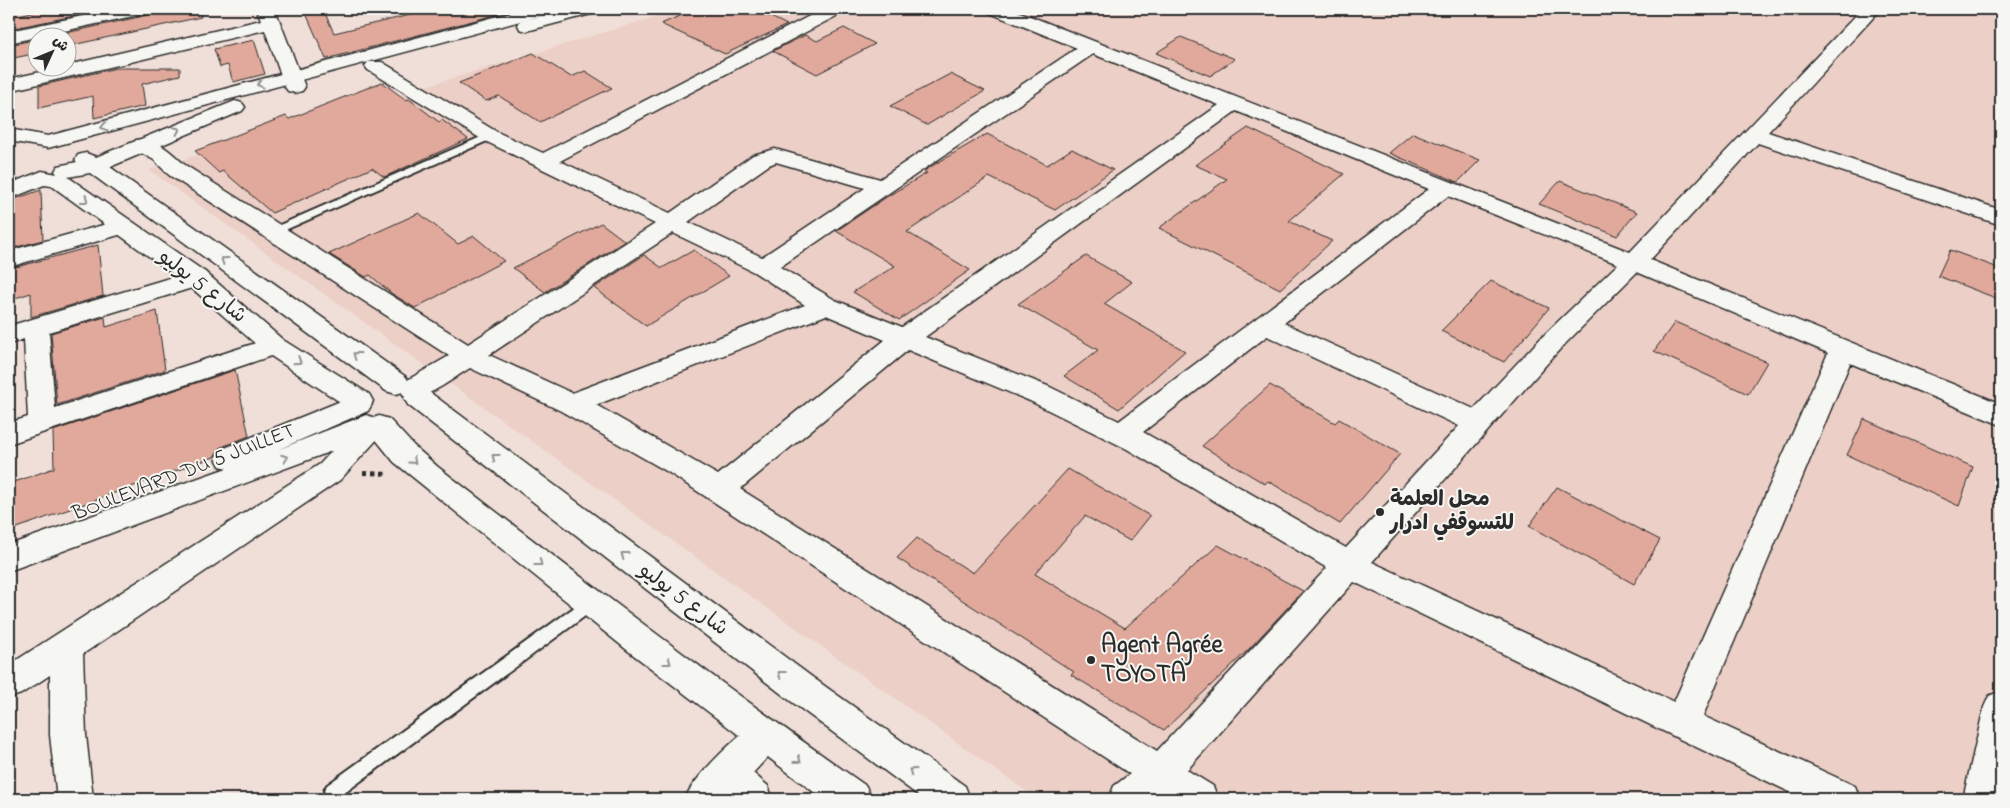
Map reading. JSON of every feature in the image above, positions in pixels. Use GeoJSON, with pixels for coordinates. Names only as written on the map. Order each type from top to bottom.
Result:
{"type":"FeatureCollection","features":[{"type":"Feature","properties":{"kind":"street"},"geometry":{"type":"LineString","coordinates":[[9,37],[142,9]]}},
{"type":"Feature","properties":{"kind":"street"},"geometry":{"type":"LineString","coordinates":[[19,148],[293,81],[544,9]]}},
{"type":"Feature","properties":{"kind":"street"},"geometry":{"type":"LineString","coordinates":[[9,192],[42,178],[144,145],[293,81],[375,66],[589,9]]}},
{"type":"Feature","properties":{"kind":"street"},"geometry":{"type":"LineString","coordinates":[[542,162],[836,9]]}},
{"type":"Feature","properties":{"kind":"street"},"geometry":{"type":"LineString","coordinates":[[996,9],[1634,262],[2001,415]]}},
{"type":"Feature","properties":{"kind":"street"},"geometry":{"type":"LineString","coordinates":[[1127,799],[1161,774],[1551,343],[1634,262],[1756,135],[1872,9]]}},
{"type":"Feature","properties":{"kind":"street"},"geometry":{"type":"LineString","coordinates":[[9,85],[269,16],[293,81]]}},
{"type":"Feature","properties":{"kind":"street"},"geometry":{"type":"LineString","coordinates":[[763,267],[1091,47]]}},
{"type":"Feature","properties":{"kind":"street"},"geometry":{"type":"LineString","coordinates":[[375,66],[490,136],[763,267],[826,306],[1040,394],[1122,434],[1350,566],[1842,799]]}},
{"type":"Feature","properties":{"kind":"street"},"geometry":{"type":"LineString","coordinates":[[718,490],[904,339],[1234,104]]}},
{"type":"Feature","properties":{"kind":"street"},"geometry":{"type":"LineString","coordinates":[[1756,135],[2001,218]]}},
{"type":"Feature","properties":{"kind":"street"},"geometry":{"type":"LineString","coordinates":[[19,148],[74,138],[90,143],[93,148],[92,154],[82,166]]}},
{"type":"Feature","properties":{"kind":"street"},"geometry":{"type":"LineString","coordinates":[[144,145],[162,155],[177,170],[468,356],[571,404],[678,464],[1200,799]]}},
{"type":"Feature","properties":{"kind":"street"},"geometry":{"type":"LineString","coordinates":[[19,148],[13,174],[20,177],[42,178]]}},
{"type":"Feature","properties":{"kind":"street"},"geometry":{"type":"LineString","coordinates":[[9,683],[330,472],[367,416],[376,389],[409,390],[468,356],[672,224],[762,160],[775,156],[884,187]]}},
{"type":"Feature","properties":{"kind":"street","name":"شارع 5 يوليو"},"geometry":{"type":"LineString","coordinates":[[82,166],[409,390],[800,688],[952,799]]}},
{"type":"Feature","properties":{"kind":"street","name":"شارع 5 يوليو"},"geometry":{"type":"LineString","coordinates":[[42,178],[60,181],[121,227],[196,278],[274,346],[367,416],[404,454],[428,475],[590,603],[764,736],[852,799]]}},
{"type":"Feature","properties":{"kind":"street"},"geometry":{"type":"LineString","coordinates":[[1122,434],[1445,188]]}},
{"type":"Feature","properties":{"kind":"street"},"geometry":{"type":"LineString","coordinates":[[9,258],[121,227]]}},
{"type":"Feature","properties":{"kind":"street"},"geometry":{"type":"LineString","coordinates":[[9,335],[196,278]]}},
{"type":"Feature","properties":{"kind":"street"},"geometry":{"type":"LineString","coordinates":[[571,404],[826,306]]}},
{"type":"Feature","properties":{"kind":"street"},"geometry":{"type":"LineString","coordinates":[[1265,325],[1479,423]]}},
{"type":"Feature","properties":{"kind":"street"},"geometry":{"type":"LineString","coordinates":[[36,326],[42,423]]}},
{"type":"Feature","properties":{"kind":"street"},"geometry":{"type":"LineString","coordinates":[[9,434],[274,346]]}},
{"type":"Feature","properties":{"kind":"street"},"geometry":{"type":"LineString","coordinates":[[1682,723],[1844,349]]}},
{"type":"Feature","properties":{"kind":"street"},"geometry":{"type":"LineString","coordinates":[[9,558],[297,454],[367,416],[406,416],[416,404],[409,390]]}},
{"type":"Feature","properties":{"kind":"street","name":"BOULEVARD DU 5 JUILLET"},"geometry":{"type":"LineString","coordinates":[[9,538],[254,449],[367,416]]}},
{"type":"Feature","properties":{"kind":"street"},"geometry":{"type":"LineString","coordinates":[[66,646],[68,735],[75,799]]}},
{"type":"Feature","properties":{"kind":"street"},"geometry":{"type":"LineString","coordinates":[[1981,799],[2001,707]]}},
{"type":"Feature","properties":{"kind":"street"},"geometry":{"type":"LineString","coordinates":[[755,799],[715,787],[764,736]]}},
{"type":"Feature","properties":{"kind":"lane"},"geometry":{"type":"LineString","coordinates":[[272,230],[490,136]]}},
{"type":"Feature","properties":{"kind":"lane"},"geometry":{"type":"LineString","coordinates":[[333,792],[590,603]]}},
{"type":"Feature","properties":{"kind":"path"},"geometry":{"type":"LineString","coordinates":[[330,472],[428,475]]}},
{"type":"Feature","properties":{"kind":"shaded area"},"geometry":{"type":"Polygon","coordinates":[[[681,9],[2001,9],[2001,799],[1037,799],[149,170],[681,9]]]}},
{"type":"Feature","properties":{"kind":"building"},"geometry":{"type":"Polygon","coordinates":[[[46,9],[109,9],[9,29],[9,17],[46,9]]]}},
{"type":"Feature","properties":{"kind":"building"},"geometry":{"type":"Polygon","coordinates":[[[153,9],[200,9],[201,17],[78,44],[78,30],[148,15],[153,9]]]}},
{"type":"Feature","properties":{"kind":"building"},"geometry":{"type":"Polygon","coordinates":[[[304,9],[323,9],[334,33],[435,9],[499,9],[499,14],[326,59],[304,9]]]}},
{"type":"Feature","properties":{"kind":"building"},"geometry":{"type":"Polygon","coordinates":[[[696,9],[746,9],[753,12],[757,10],[787,25],[725,54],[661,24],[696,9]]]}},
{"type":"Feature","properties":{"kind":"building"},"geometry":{"type":"Polygon","coordinates":[[[844,28],[875,44],[817,74],[773,51],[805,35],[817,41],[844,28]]]}},
{"type":"Feature","properties":{"kind":"building"},"geometry":{"type":"Polygon","coordinates":[[[1181,37],[1235,59],[1210,76],[1156,53],[1181,37]]]}},
{"type":"Feature","properties":{"kind":"building"},"geometry":{"type":"Polygon","coordinates":[[[254,40],[265,74],[233,82],[228,65],[220,67],[214,49],[254,40]]]}},
{"type":"Feature","properties":{"kind":"building"},"geometry":{"type":"Polygon","coordinates":[[[28,41],[28,55],[9,59],[9,45],[28,41]]]}},
{"type":"Feature","properties":{"kind":"building"},"geometry":{"type":"Polygon","coordinates":[[[533,53],[571,77],[585,71],[612,88],[540,122],[499,96],[486,101],[459,83],[533,53]]]}},
{"type":"Feature","properties":{"kind":"building"},"geometry":{"type":"Polygon","coordinates":[[[116,68],[180,68],[180,75],[142,84],[145,106],[94,118],[93,96],[39,108],[39,86],[116,68]]]}},
{"type":"Feature","properties":{"kind":"building"},"geometry":{"type":"Polygon","coordinates":[[[950,74],[985,91],[927,125],[890,106],[950,74]]]}},
{"type":"Feature","properties":{"kind":"building"},"geometry":{"type":"Polygon","coordinates":[[[382,82],[406,100],[409,99],[439,122],[442,120],[468,139],[384,177],[372,168],[272,213],[223,171],[219,173],[195,151],[286,116],[289,119],[382,82]]]}},
{"type":"Feature","properties":{"kind":"building"},"geometry":{"type":"Polygon","coordinates":[[[1248,128],[1344,174],[1289,221],[1332,241],[1280,289],[1159,228],[1227,179],[1195,165],[1248,128]]]}},
{"type":"Feature","properties":{"kind":"building"},"geometry":{"type":"Polygon","coordinates":[[[1413,133],[1480,160],[1458,182],[1389,153],[1413,133]]]}},
{"type":"Feature","properties":{"kind":"building"},"geometry":{"type":"Polygon","coordinates":[[[987,134],[1047,165],[1072,149],[1113,170],[1055,210],[989,177],[907,232],[970,270],[899,320],[853,292],[895,266],[836,231],[888,196],[927,173],[924,171],[987,134]]]}},
{"type":"Feature","properties":{"kind":"building"},"geometry":{"type":"Polygon","coordinates":[[[1560,181],[1637,212],[1617,236],[1539,204],[1560,181]]]}},
{"type":"Feature","properties":{"kind":"building"},"geometry":{"type":"Polygon","coordinates":[[[41,190],[43,240],[9,249],[9,201],[41,190]]]}},
{"type":"Feature","properties":{"kind":"building"},"geometry":{"type":"Polygon","coordinates":[[[419,213],[458,244],[474,236],[504,261],[415,308],[391,293],[370,275],[366,277],[329,254],[419,213]]]}},
{"type":"Feature","properties":{"kind":"building"},"geometry":{"type":"Polygon","coordinates":[[[601,223],[625,241],[545,292],[513,268],[601,223]]]}},
{"type":"Feature","properties":{"kind":"building"},"geometry":{"type":"Polygon","coordinates":[[[98,245],[103,296],[31,317],[31,293],[9,300],[9,269],[98,245]]]}},
{"type":"Feature","properties":{"kind":"building"},"geometry":{"type":"Polygon","coordinates":[[[694,250],[729,276],[646,326],[594,288],[644,255],[662,268],[694,250]]]}},
{"type":"Feature","properties":{"kind":"building"},"geometry":{"type":"Polygon","coordinates":[[[1950,250],[2001,269],[2001,300],[1938,276],[1950,250]]]}},
{"type":"Feature","properties":{"kind":"building"},"geometry":{"type":"Polygon","coordinates":[[[1086,256],[1132,282],[1104,304],[1185,351],[1119,409],[1064,376],[1098,350],[1018,304],[1086,256]]]}},
{"type":"Feature","properties":{"kind":"building"},"geometry":{"type":"Polygon","coordinates":[[[1491,281],[1549,308],[1504,362],[1441,331],[1491,281]]]}},
{"type":"Feature","properties":{"kind":"building"},"geometry":{"type":"Polygon","coordinates":[[[157,311],[165,370],[57,405],[51,333],[105,317],[106,327],[157,311]]]}},
{"type":"Feature","properties":{"kind":"building"},"geometry":{"type":"Polygon","coordinates":[[[1675,322],[1767,362],[1748,394],[1654,351],[1675,322]]]}},
{"type":"Feature","properties":{"kind":"building"},"geometry":{"type":"Polygon","coordinates":[[[235,370],[249,436],[219,448],[214,457],[9,531],[9,484],[54,468],[53,431],[235,370]]]}},
{"type":"Feature","properties":{"kind":"building"},"geometry":{"type":"Polygon","coordinates":[[[1270,385],[1335,423],[1339,419],[1400,454],[1340,524],[1268,481],[1265,484],[1202,446],[1270,385]]]}},
{"type":"Feature","properties":{"kind":"building"},"geometry":{"type":"Polygon","coordinates":[[[1864,419],[1973,467],[1959,506],[1847,455],[1864,419]]]}},
{"type":"Feature","properties":{"kind":"building"},"geometry":{"type":"Polygon","coordinates":[[[1068,469],[1150,516],[1130,541],[1085,516],[1035,574],[1125,628],[1218,545],[1303,591],[1249,649],[1164,730],[1071,675],[1074,672],[897,558],[917,538],[973,573],[1068,469]]]}},
{"type":"Feature","properties":{"kind":"building"},"geometry":{"type":"Polygon","coordinates":[[[1557,487],[1660,540],[1634,584],[1529,526],[1557,487]]]}},
{"type":"Feature","properties":{"kind":"place","name":"محل العلمة للتسوقفي ادرار"},"geometry":{"type":"Point","coordinates":[1380,512]}},
{"type":"Feature","properties":{"kind":"place","name":"Agent Agrée TOYOTA"},"geometry":{"type":"Point","coordinates":[1091,660]}}]}
